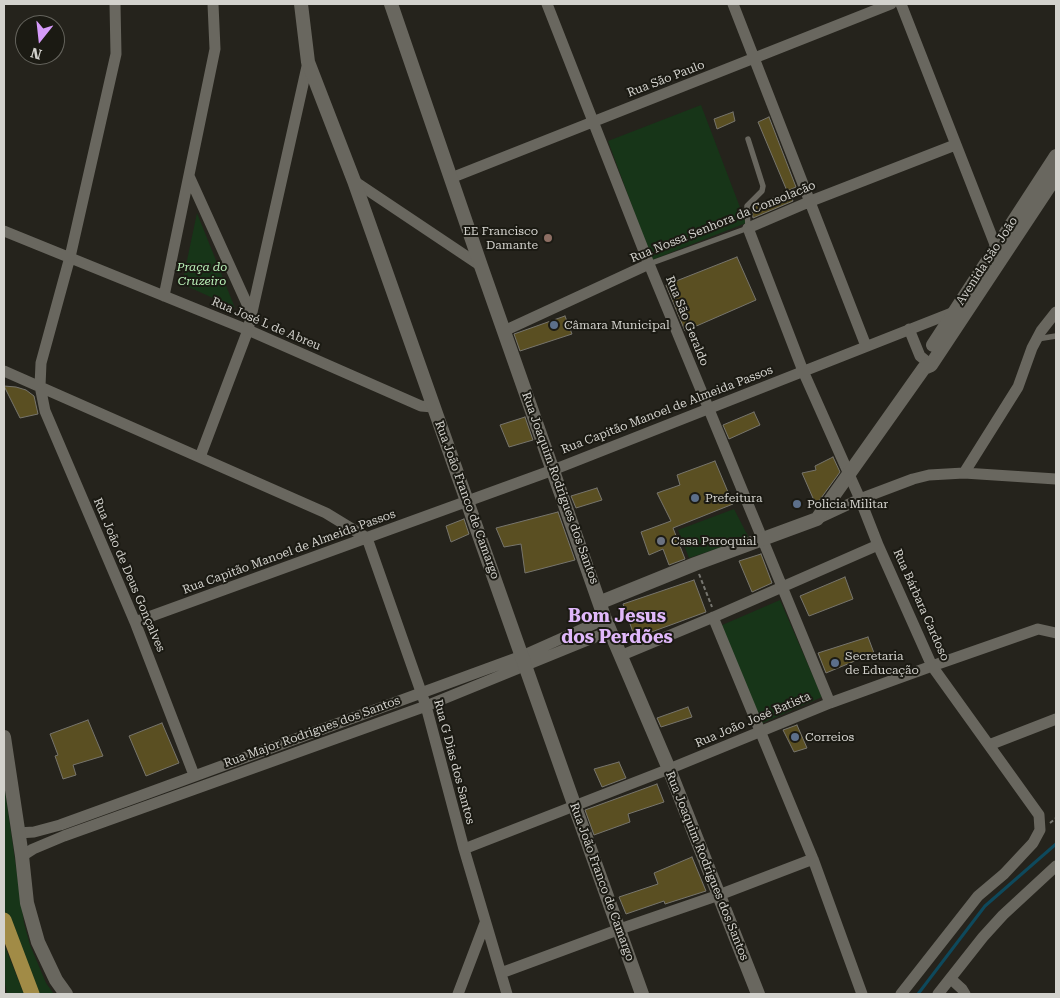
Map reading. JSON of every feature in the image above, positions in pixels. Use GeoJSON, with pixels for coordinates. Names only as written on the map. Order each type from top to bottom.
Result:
{"type":"FeatureCollection","features":[{"type":"Feature","properties":{"kind":"highway"},"geometry":{"type":"LineString","coordinates":[[4,920],[32,994]]}},
{"type":"Feature","properties":{"kind":"street","name":"Rua João de Deus Gonçalves"},"geometry":{"type":"LineString","coordinates":[[115,4],[116,54],[70,258],[41,363],[40,386],[45,412],[136,622],[194,775]]}},
{"type":"Feature","properties":{"kind":"street"},"geometry":{"type":"LineString","coordinates":[[164,296],[215,49],[212,4]]}},
{"type":"Feature","properties":{"kind":"street","name":"Rua João Franco de Camargo"},"geometry":{"type":"LineString","coordinates":[[301,4],[308,62],[354,181],[642,994]]}},
{"type":"Feature","properties":{"kind":"street","name":"Rua Joaquim Rodrigues dos Santos"},"geometry":{"type":"LineString","coordinates":[[391,4],[480,266],[608,625],[669,769],[758,994]]}},
{"type":"Feature","properties":{"kind":"street","name":"Rua São Geraldo"},"geometry":{"type":"LineString","coordinates":[[547,4],[708,408],[830,703]]}},
{"type":"Feature","properties":{"kind":"street"},"geometry":{"type":"LineString","coordinates":[[733,4],[866,346]]}},
{"type":"Feature","properties":{"kind":"street","name":"Rua São Paulo"},"geometry":{"type":"LineString","coordinates":[[451,178],[890,4]]}},
{"type":"Feature","properties":{"kind":"street"},"geometry":{"type":"LineString","coordinates":[[901,4],[955,145],[1000,251]]}},
{"type":"Feature","properties":{"kind":"street"},"geometry":{"type":"LineString","coordinates":[[200,457],[248,330],[308,62]]}},
{"type":"Feature","properties":{"kind":"street","name":"Rua Nossa Senhora da Consolacão"},"geometry":{"type":"LineString","coordinates":[[748,228],[811,201],[955,145]]}},
{"type":"Feature","properties":{"kind":"street","name":"Avenida São João"},"geometry":{"type":"LineString","coordinates":[[817,519],[926,364],[1000,251],[1056,156]]}},
{"type":"Feature","properties":{"kind":"street"},"geometry":{"type":"LineString","coordinates":[[189,176],[252,315]]}},
{"type":"Feature","properties":{"kind":"street","name":"Avenida São João"},"geometry":{"type":"LineString","coordinates":[[926,364],[954,312],[1056,176]]}},
{"type":"Feature","properties":{"kind":"street"},"geometry":{"type":"LineString","coordinates":[[354,181],[480,266]]}},
{"type":"Feature","properties":{"kind":"street","name":"Rua Bárbara Cardoso"},"geometry":{"type":"LineString","coordinates":[[748,228],[803,371],[932,666],[1039,815],[1040,830],[1033,843],[1004,874],[978,896],[901,994]]}},
{"type":"Feature","properties":{"kind":"street","name":"Rua José L de Abreu"},"geometry":{"type":"LineString","coordinates":[[4,231],[248,330],[421,406],[433,407]]}},
{"type":"Feature","properties":{"kind":"street","name":"Rua Nossa Senhora da Consolacão"},"geometry":{"type":"LineString","coordinates":[[504,331],[650,264]]}},
{"type":"Feature","properties":{"kind":"street","name":"Rua Capitão Manoel de Almeida Passos"},"geometry":{"type":"LineString","coordinates":[[136,622],[553,470],[954,312]]}},
{"type":"Feature","properties":{"kind":"street"},"geometry":{"type":"LineString","coordinates":[[964,473],[1018,387],[1037,339],[1056,312]]}},
{"type":"Feature","properties":{"kind":"street"},"geometry":{"type":"LineString","coordinates":[[909,329],[920,356],[926,364]]}},
{"type":"Feature","properties":{"kind":"street"},"geometry":{"type":"LineString","coordinates":[[4,371],[326,513],[367,538]]}},
{"type":"Feature","properties":{"kind":"street"},"geometry":{"type":"LineString","coordinates":[[600,602],[695,564],[817,519],[860,499],[913,479],[929,475],[964,473],[1056,479]]}},
{"type":"Feature","properties":{"kind":"street","name":"Rua G Dias dos Santos"},"geometry":{"type":"LineString","coordinates":[[367,538],[426,706],[464,849],[507,994]]}},
{"type":"Feature","properties":{"kind":"street"},"geometry":{"type":"LineString","coordinates":[[620,656],[715,617],[878,545]]}},
{"type":"Feature","properties":{"kind":"street"},"geometry":{"type":"LineString","coordinates":[[715,617],[813,859],[862,994]]}},
{"type":"Feature","properties":{"kind":"street","name":"Rua Major Rodrigues dos Santos"},"geometry":{"type":"LineString","coordinates":[[22,856],[64,836],[426,706],[523,660],[608,625]]}},
{"type":"Feature","properties":{"kind":"street","name":"Rua João José Batista"},"geometry":{"type":"LineString","coordinates":[[464,849],[575,807],[830,703],[1038,629],[1056,633]]}},
{"type":"Feature","properties":{"kind":"street","name":"Rua Major Rodrigues dos Santos"},"geometry":{"type":"LineString","coordinates":[[18,833],[34,832],[60,825],[421,693],[523,660]]}},
{"type":"Feature","properties":{"kind":"street"},"geometry":{"type":"LineString","coordinates":[[989,745],[1056,719]]}},
{"type":"Feature","properties":{"kind":"street"},"geometry":{"type":"LineString","coordinates":[[4,737],[27,903],[38,942],[56,980],[66,994]]}},
{"type":"Feature","properties":{"kind":"street"},"geometry":{"type":"LineString","coordinates":[[140,796],[144,808]]}},
{"type":"Feature","properties":{"kind":"street"},"geometry":{"type":"LineString","coordinates":[[60,825],[64,836]]}},
{"type":"Feature","properties":{"kind":"street"},"geometry":{"type":"LineString","coordinates":[[501,973],[719,895],[813,859]]}},
{"type":"Feature","properties":{"kind":"street"},"geometry":{"type":"LineString","coordinates":[[938,994],[1003,915],[1056,866]]}},
{"type":"Feature","properties":{"kind":"street"},"geometry":{"type":"LineString","coordinates":[[458,994],[485,923]]}},
{"type":"Feature","properties":{"kind":"street"},"geometry":{"type":"LineString","coordinates":[[951,979],[965,994]]}},
{"type":"Feature","properties":{"kind":"lane"},"geometry":{"type":"LineString","coordinates":[[748,139],[763,186],[762,191],[747,206],[748,228]]}},
{"type":"Feature","properties":{"kind":"lane","name":"Rua Nossa Senhora da Consolacão"},"geometry":{"type":"LineString","coordinates":[[650,264],[748,228]]}},
{"type":"Feature","properties":{"kind":"lane"},"geometry":{"type":"LineString","coordinates":[[1037,339],[1056,336]]}},
{"type":"Feature","properties":{"kind":"path"},"geometry":{"type":"LineString","coordinates":[[695,564],[715,617]]}},
{"type":"Feature","properties":{"kind":"green space"},"geometry":{"type":"Polygon","coordinates":[[[701,105],[746,223],[652,260],[608,141],[701,105]]]}},
{"type":"Feature","properties":{"kind":"green space","name":"Praça do Cruzeiro"},"geometry":{"type":"Polygon","coordinates":[[[197,213],[235,308],[182,284],[197,213]]]}},
{"type":"Feature","properties":{"kind":"green space"},"geometry":{"type":"Polygon","coordinates":[[[734,509],[749,538],[689,558],[678,530],[734,509]]]}},
{"type":"Feature","properties":{"kind":"green space"},"geometry":{"type":"Polygon","coordinates":[[[780,600],[822,697],[758,725],[720,626],[780,600]]]}},
{"type":"Feature","properties":{"kind":"green space"},"geometry":{"type":"Polygon","coordinates":[[[4,783],[24,923],[30,945],[46,983],[54,994],[36,994],[18,951],[4,909],[4,783]]]}},
{"type":"Feature","properties":{"kind":"green space"},"geometry":{"type":"Polygon","coordinates":[[[4,944],[24,994],[7,994],[4,978],[4,944]]]}},
{"type":"Feature","properties":{"kind":"building"},"geometry":{"type":"Polygon","coordinates":[[[733,112],[735,121],[717,129],[714,119],[733,112]]]}},
{"type":"Feature","properties":{"kind":"building"},"geometry":{"type":"Polygon","coordinates":[[[769,117],[796,187],[787,191],[758,122],[769,117]]]}},
{"type":"Feature","properties":{"kind":"building"},"geometry":{"type":"Polygon","coordinates":[[[789,192],[793,201],[753,218],[752,208],[755,205],[789,192]]]}},
{"type":"Feature","properties":{"kind":"building"},"geometry":{"type":"Polygon","coordinates":[[[737,257],[756,300],[685,331],[666,285],[737,257]]]}},
{"type":"Feature","properties":{"kind":"building","name":"Câmara Municipal"},"geometry":{"type":"Polygon","coordinates":[[[565,316],[572,334],[520,351],[514,334],[565,316]]]}},
{"type":"Feature","properties":{"kind":"building"},"geometry":{"type":"Polygon","coordinates":[[[4,386],[26,390],[34,396],[38,414],[20,418],[4,386]]]}},
{"type":"Feature","properties":{"kind":"building"},"geometry":{"type":"Polygon","coordinates":[[[754,412],[760,425],[729,439],[723,425],[754,412]]]}},
{"type":"Feature","properties":{"kind":"building"},"geometry":{"type":"Polygon","coordinates":[[[525,417],[533,440],[509,447],[500,425],[525,417]]]}},
{"type":"Feature","properties":{"kind":"building"},"geometry":{"type":"Polygon","coordinates":[[[833,457],[840,472],[816,505],[802,473],[816,470],[815,466],[833,457]]]}},
{"type":"Feature","properties":{"kind":"building","name":"Prefeitura"},"geometry":{"type":"Polygon","coordinates":[[[715,461],[733,504],[673,528],[685,559],[669,565],[663,549],[649,555],[641,532],[671,521],[657,493],[680,485],[677,475],[715,461]]]}},
{"type":"Feature","properties":{"kind":"building"},"geometry":{"type":"Polygon","coordinates":[[[597,488],[602,500],[576,508],[571,496],[597,488]]]}},
{"type":"Feature","properties":{"kind":"building"},"geometry":{"type":"Polygon","coordinates":[[[558,512],[575,560],[525,573],[521,544],[504,547],[496,528],[558,512]]]}},
{"type":"Feature","properties":{"kind":"building"},"geometry":{"type":"Polygon","coordinates":[[[464,519],[469,534],[451,542],[446,526],[464,519]]]}},
{"type":"Feature","properties":{"kind":"building"},"geometry":{"type":"Polygon","coordinates":[[[761,554],[772,583],[752,592],[739,561],[761,554]]]}},
{"type":"Feature","properties":{"kind":"building"},"geometry":{"type":"Polygon","coordinates":[[[845,577],[853,599],[809,616],[800,596],[845,577]]]}},
{"type":"Feature","properties":{"kind":"building"},"geometry":{"type":"Polygon","coordinates":[[[694,580],[706,612],[635,638],[623,604],[694,580]]]}},
{"type":"Feature","properties":{"kind":"building","name":"Secretaria de Educação"},"geometry":{"type":"Polygon","coordinates":[[[868,637],[874,653],[826,673],[818,653],[868,637]]]}},
{"type":"Feature","properties":{"kind":"building"},"geometry":{"type":"Polygon","coordinates":[[[688,707],[692,717],[661,727],[657,718],[688,707]]]}},
{"type":"Feature","properties":{"kind":"building"},"geometry":{"type":"Polygon","coordinates":[[[88,720],[103,756],[73,765],[76,775],[63,779],[55,756],[58,755],[50,734],[88,720]]]}},
{"type":"Feature","properties":{"kind":"building"},"geometry":{"type":"Polygon","coordinates":[[[162,723],[179,763],[146,776],[129,736],[162,723]]]}},
{"type":"Feature","properties":{"kind":"building","name":"Correios"},"geometry":{"type":"Polygon","coordinates":[[[797,725],[807,748],[794,752],[783,730],[797,725]]]}},
{"type":"Feature","properties":{"kind":"building"},"geometry":{"type":"Polygon","coordinates":[[[619,762],[626,778],[602,787],[594,769],[619,762]]]}},
{"type":"Feature","properties":{"kind":"building"},"geometry":{"type":"Polygon","coordinates":[[[657,784],[664,802],[628,814],[630,822],[594,835],[585,810],[657,784]]]}},
{"type":"Feature","properties":{"kind":"building"},"geometry":{"type":"Polygon","coordinates":[[[692,857],[706,891],[665,904],[664,901],[626,914],[619,897],[658,884],[654,873],[692,857]]]}},
{"type":"Feature","properties":{"kind":"waterway"},"geometry":{"type":"LineString","coordinates":[[918,994],[985,906],[1056,844]]}},
{"type":"Feature","properties":{"kind":"place","name":"EE Francisco Damante"},"geometry":{"type":"Point","coordinates":[548,238]}},
{"type":"Feature","properties":{"kind":"place","name":"Câmara Municipal"},"geometry":{"type":"Point","coordinates":[554,325]}},
{"type":"Feature","properties":{"kind":"place","name":"Prefeitura"},"geometry":{"type":"Point","coordinates":[695,498]}},
{"type":"Feature","properties":{"kind":"place","name":"Policia Militar"},"geometry":{"type":"Point","coordinates":[797,504]}},
{"type":"Feature","properties":{"kind":"place","name":"Casa Paroquial"},"geometry":{"type":"Point","coordinates":[661,541]}},
{"type":"Feature","properties":{"kind":"place","name":"Secretaria de Educação"},"geometry":{"type":"Point","coordinates":[835,663]}},
{"type":"Feature","properties":{"kind":"place","name":"Correios"},"geometry":{"type":"Point","coordinates":[795,737]}},
{"type":"Feature","properties":{"kind":"district","name":"Bom Jesus dos Perdões"},"geometry":{"type":"Point","coordinates":[617,628]}}]}
